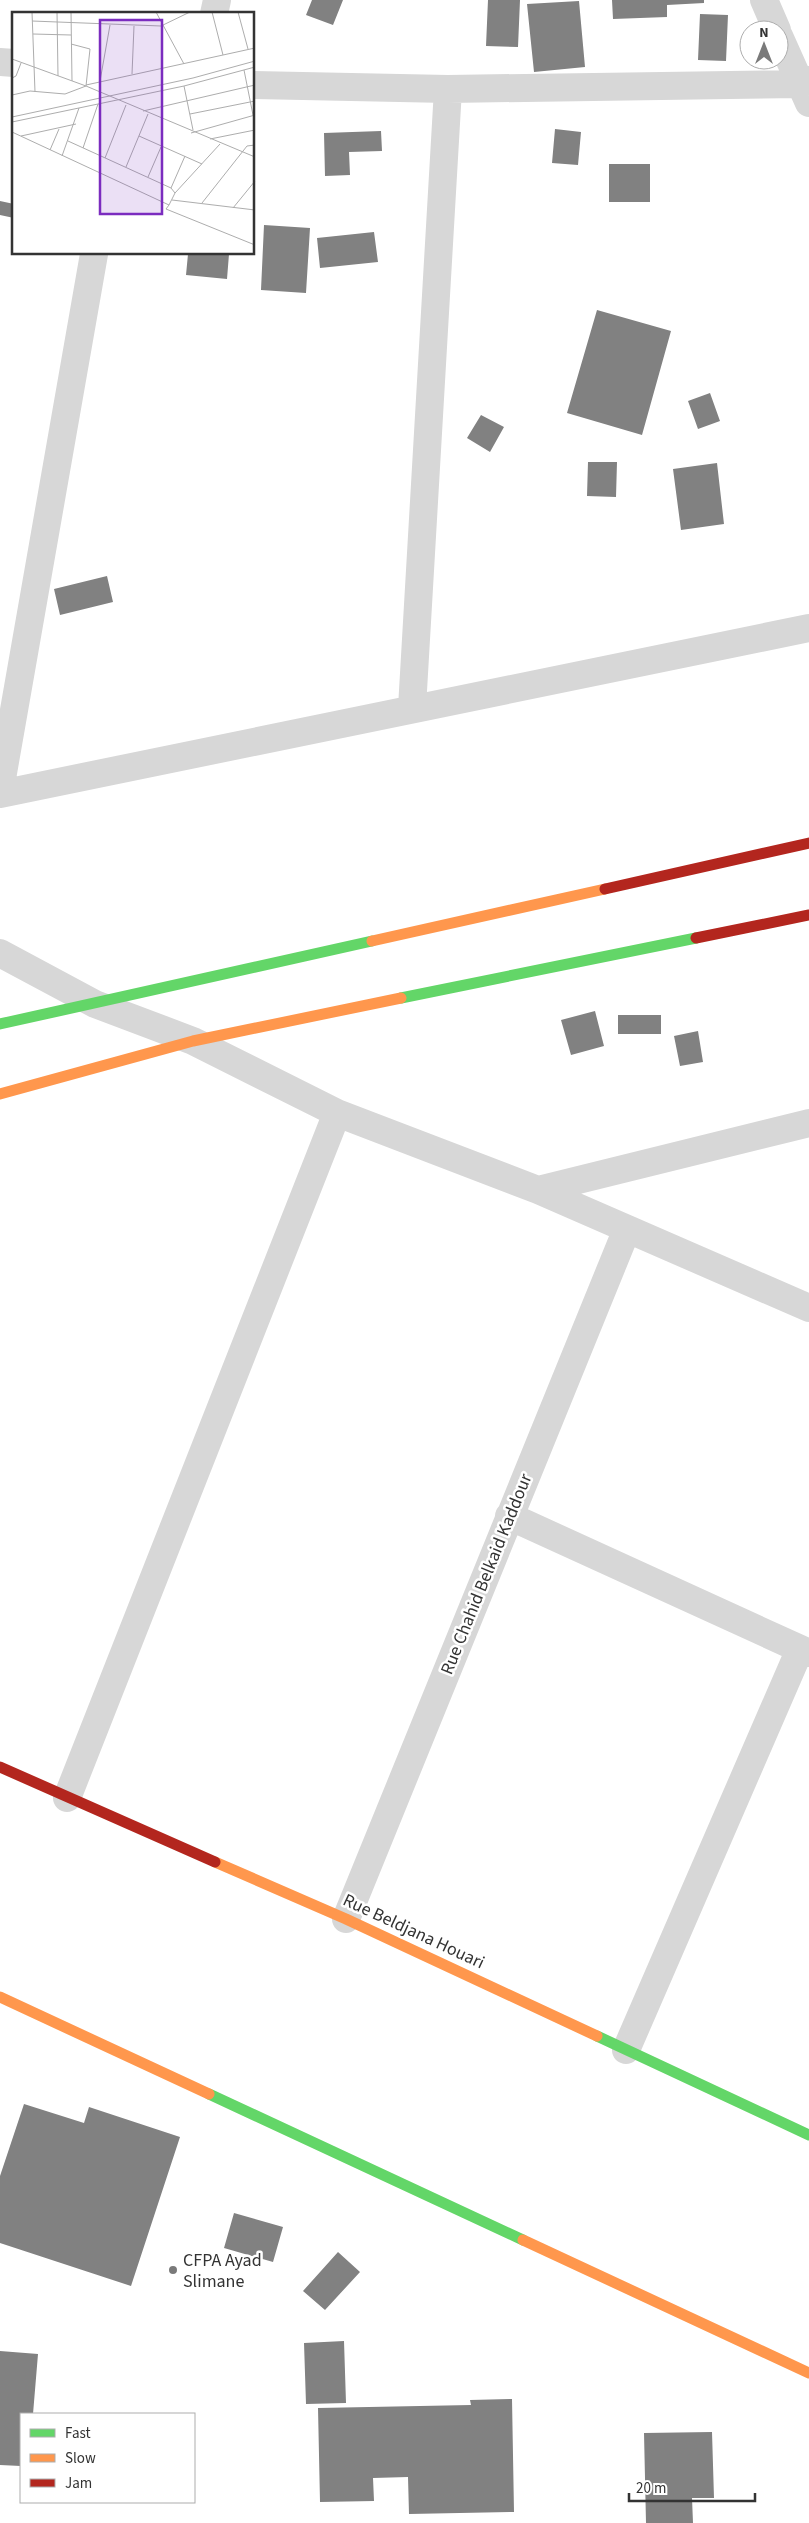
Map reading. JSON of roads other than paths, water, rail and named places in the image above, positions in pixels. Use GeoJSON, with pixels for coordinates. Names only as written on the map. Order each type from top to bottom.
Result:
{"type":"FeatureCollection","features":[{"type":"Feature","properties":{"kind":"street"},"geometry":{"type":"LineString","coordinates":[[764,0],[773,20]]}},
{"type":"Feature","properties":{"kind":"street"},"geometry":{"type":"LineString","coordinates":[[255,85],[448,89],[806,89],[789,56]]}},
{"type":"Feature","properties":{"kind":"street"},"geometry":{"type":"LineString","coordinates":[[412,708],[448,89]]}},
{"type":"Feature","properties":{"kind":"street"},"geometry":{"type":"LineString","coordinates":[[0,790],[94,255]]}},
{"type":"Feature","properties":{"kind":"street"},"geometry":{"type":"LineString","coordinates":[[0,794],[809,628]]}},
{"type":"Feature","properties":{"kind":"street"},"geometry":{"type":"LineString","coordinates":[[0,1024],[809,843]]}},
{"type":"Feature","properties":{"kind":"street"},"geometry":{"type":"LineString","coordinates":[[0,1094],[193,1041],[809,915]]}},
{"type":"Feature","properties":{"kind":"street"},"geometry":{"type":"LineString","coordinates":[[0,952],[95,1004],[193,1041],[337,1112],[538,1190],[809,1308]]}},
{"type":"Feature","properties":{"kind":"street"},"geometry":{"type":"LineString","coordinates":[[67,1798],[337,1112]]}},
{"type":"Feature","properties":{"kind":"street"},"geometry":{"type":"LineString","coordinates":[[538,1190],[809,1123]]}},
{"type":"Feature","properties":{"kind":"street","name":"Rue Chahid Belkaid Kaddour"},"geometry":{"type":"LineString","coordinates":[[346,1918],[627,1229]]}},
{"type":"Feature","properties":{"kind":"street"},"geometry":{"type":"LineString","coordinates":[[509,1516],[805,1651],[626,2050]]}},
{"type":"Feature","properties":{"kind":"street","name":"Rue Beldjana Houari"},"geometry":{"type":"LineString","coordinates":[[0,1767],[67,1798],[346,1918],[809,2135]]}},
{"type":"Feature","properties":{"kind":"street"},"geometry":{"type":"LineString","coordinates":[[0,1997],[809,2372]]}},
{"type":"Feature","properties":{"kind":"place","name":"CFPA Ayad Slimane"},"geometry":{"type":"Point","coordinates":[173,2270]}}]}
